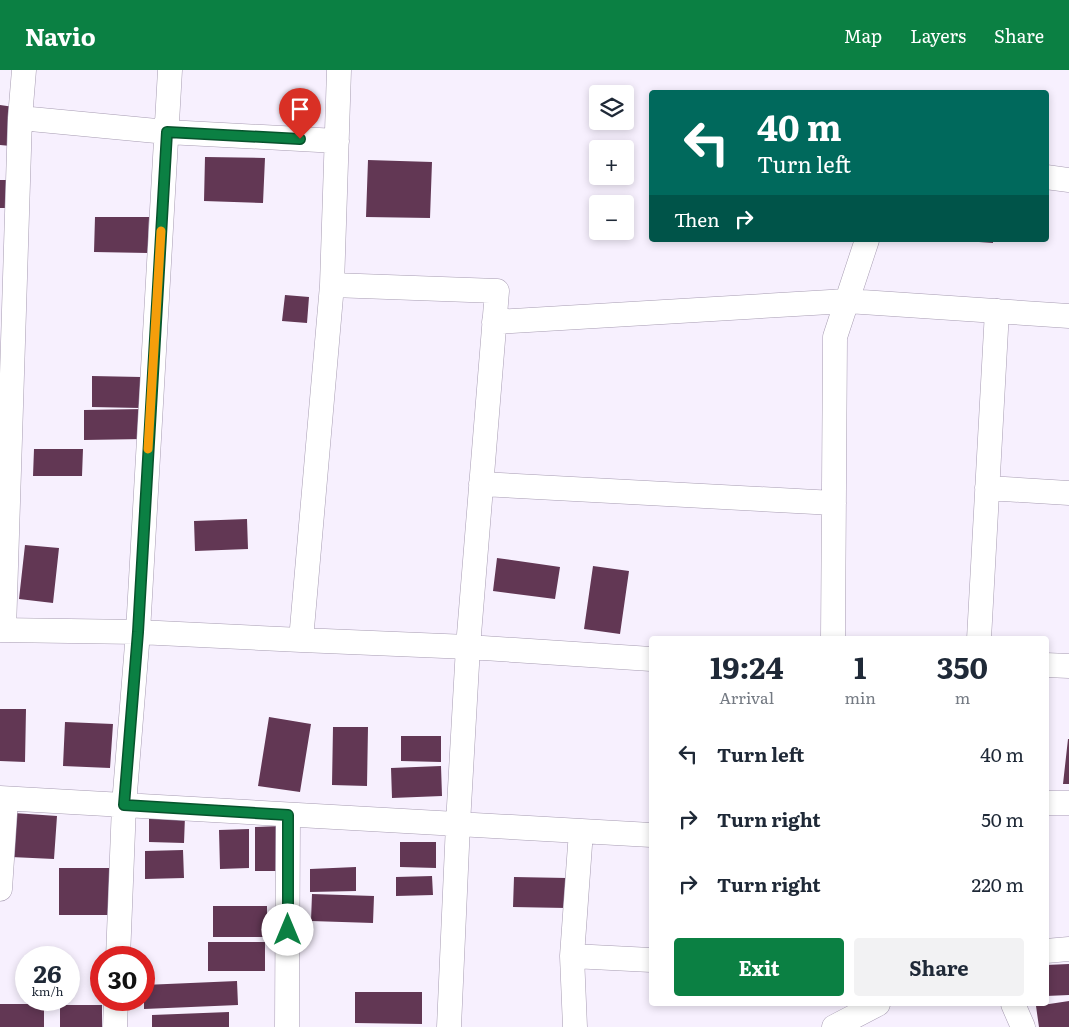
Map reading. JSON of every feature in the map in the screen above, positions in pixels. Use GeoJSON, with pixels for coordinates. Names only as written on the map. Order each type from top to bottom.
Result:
{"type":"FeatureCollection","features":[{"type":"Feature","properties":{"kind":"street"},"geometry":{"type":"LineString","coordinates":[[24,70],[20,118],[2,630],[138,632],[468,647],[649,659]]}},
{"type":"Feature","properties":{"kind":"street"},"geometry":{"type":"LineString","coordinates":[[118,946],[124,805],[138,632],[170,70]]}},
{"type":"Feature","properties":{"kind":"street"},"geometry":{"type":"LineString","coordinates":[[301,640],[332,285],[339,70]]}},
{"type":"Feature","properties":{"kind":"street"},"geometry":{"type":"LineString","coordinates":[[20,118],[167,132],[337,141]]}},
{"type":"Feature","properties":{"kind":"street"},"geometry":{"type":"LineString","coordinates":[[1049,177],[1069,180]]}},
{"type":"Feature","properties":{"kind":"street"},"geometry":{"type":"LineString","coordinates":[[833,636],[834,337],[866,242]]}},
{"type":"Feature","properties":{"kind":"street"},"geometry":{"type":"LineString","coordinates":[[332,285],[497,291],[468,647],[449,1027]]}},
{"type":"Feature","properties":{"kind":"street"},"geometry":{"type":"LineString","coordinates":[[494,322],[847,301],[1069,316]]}},
{"type":"Feature","properties":{"kind":"street"},"geometry":{"type":"LineString","coordinates":[[979,636],[997,311]]}},
{"type":"Feature","properties":{"kind":"street"},"geometry":{"type":"LineString","coordinates":[[481,484],[834,503]]}},
{"type":"Feature","properties":{"kind":"street"},"geometry":{"type":"LineString","coordinates":[[987,488],[1069,493]]}},
{"type":"Feature","properties":{"kind":"street"},"geometry":{"type":"LineString","coordinates":[[1049,665],[1069,666]]}},
{"type":"Feature","properties":{"kind":"street"},"geometry":{"type":"LineString","coordinates":[[0,889],[3,799],[649,835]]}},
{"type":"Feature","properties":{"kind":"street"},"geometry":{"type":"LineString","coordinates":[[1049,803],[1069,803]]}},
{"type":"Feature","properties":{"kind":"street"},"geometry":{"type":"LineString","coordinates":[[287,1027],[288,815]]}},
{"type":"Feature","properties":{"kind":"street"},"geometry":{"type":"LineString","coordinates":[[576,1027],[572,956],[580,831]]}},
{"type":"Feature","properties":{"kind":"street"},"geometry":{"type":"LineString","coordinates":[[1049,951],[1069,949]]}},
{"type":"Feature","properties":{"kind":"street"},"geometry":{"type":"LineString","coordinates":[[572,956],[649,960]]}},
{"type":"Feature","properties":{"kind":"street"},"geometry":{"type":"LineString","coordinates":[[834,1027],[874,1006]]}},
{"type":"Feature","properties":{"kind":"street"},"geometry":{"type":"LineString","coordinates":[[1014,1006],[1023,1027]]}},
{"type":"Feature","properties":{"kind":"street"},"geometry":{"type":"LineString","coordinates":[[115,1027],[116,1011]]}},
{"type":"Feature","properties":{"kind":"building"},"geometry":{"type":"Polygon","coordinates":[[[0,105],[14,107],[11,146],[0,145],[0,105]]]}},
{"type":"Feature","properties":{"kind":"building"},"geometry":{"type":"Polygon","coordinates":[[[205,157],[265,158],[263,203],[204,201],[205,157]]]}},
{"type":"Feature","properties":{"kind":"building"},"geometry":{"type":"Polygon","coordinates":[[[368,160],[432,162],[430,218],[366,217],[368,160]]]}},
{"type":"Feature","properties":{"kind":"building"},"geometry":{"type":"Polygon","coordinates":[[[0,180],[7,180],[6,208],[0,208],[0,180]]]}},
{"type":"Feature","properties":{"kind":"building"},"geometry":{"type":"Polygon","coordinates":[[[95,217],[149,217],[148,253],[94,252],[95,217]]]}},
{"type":"Feature","properties":{"kind":"building"},"geometry":{"type":"Polygon","coordinates":[[[285,295],[309,297],[307,323],[282,321],[285,295]]]}},
{"type":"Feature","properties":{"kind":"building"},"geometry":{"type":"Polygon","coordinates":[[[92,376],[141,377],[140,408],[92,407],[92,376]]]}},
{"type":"Feature","properties":{"kind":"building"},"geometry":{"type":"Polygon","coordinates":[[[144,409],[144,439],[84,440],[84,410],[144,409]]]}},
{"type":"Feature","properties":{"kind":"building"},"geometry":{"type":"Polygon","coordinates":[[[34,449],[83,449],[82,476],[33,476],[34,449]]]}},
{"type":"Feature","properties":{"kind":"building"},"geometry":{"type":"Polygon","coordinates":[[[247,519],[248,549],[195,551],[194,521],[247,519]]]}},
{"type":"Feature","properties":{"kind":"building"},"geometry":{"type":"Polygon","coordinates":[[[25,545],[59,548],[53,603],[19,599],[25,545]]]}},
{"type":"Feature","properties":{"kind":"building"},"geometry":{"type":"Polygon","coordinates":[[[497,558],[560,567],[555,599],[493,591],[497,558]]]}},
{"type":"Feature","properties":{"kind":"building"},"geometry":{"type":"Polygon","coordinates":[[[593,566],[629,571],[620,634],[584,629],[593,566]]]}},
{"type":"Feature","properties":{"kind":"building"},"geometry":{"type":"Polygon","coordinates":[[[0,709],[26,709],[25,762],[0,761],[0,709]]]}},
{"type":"Feature","properties":{"kind":"building"},"geometry":{"type":"Polygon","coordinates":[[[269,717],[311,724],[300,792],[258,786],[269,717]]]}},
{"type":"Feature","properties":{"kind":"building"},"geometry":{"type":"Polygon","coordinates":[[[65,722],[113,724],[110,768],[63,766],[65,722]]]}},
{"type":"Feature","properties":{"kind":"building"},"geometry":{"type":"Polygon","coordinates":[[[333,727],[368,727],[367,786],[332,785],[333,727]]]}},
{"type":"Feature","properties":{"kind":"building"},"geometry":{"type":"Polygon","coordinates":[[[401,736],[441,736],[441,762],[401,761],[401,736]]]}},
{"type":"Feature","properties":{"kind":"building"},"geometry":{"type":"Polygon","coordinates":[[[1068,739],[1069,784],[1063,784],[1068,739]]]}},
{"type":"Feature","properties":{"kind":"building"},"geometry":{"type":"Polygon","coordinates":[[[441,766],[442,796],[392,798],[391,768],[441,766]]]}},
{"type":"Feature","properties":{"kind":"building"},"geometry":{"type":"Polygon","coordinates":[[[14,813],[57,816],[54,859],[11,857],[14,813]]]}},
{"type":"Feature","properties":{"kind":"building"},"geometry":{"type":"Polygon","coordinates":[[[149,815],[185,816],[184,843],[149,842],[149,815]]]}},
{"type":"Feature","properties":{"kind":"building"},"geometry":{"type":"Polygon","coordinates":[[[281,826],[281,871],[255,871],[255,827],[281,826]]]}},
{"type":"Feature","properties":{"kind":"building"},"geometry":{"type":"Polygon","coordinates":[[[249,829],[249,868],[220,869],[219,830],[249,829]]]}},
{"type":"Feature","properties":{"kind":"building"},"geometry":{"type":"Polygon","coordinates":[[[400,842],[436,842],[436,868],[400,867],[400,842]]]}},
{"type":"Feature","properties":{"kind":"building"},"geometry":{"type":"Polygon","coordinates":[[[183,850],[184,878],[145,879],[145,851],[183,850]]]}},
{"type":"Feature","properties":{"kind":"building"},"geometry":{"type":"Polygon","coordinates":[[[356,867],[356,891],[310,892],[310,869],[356,867]]]}},
{"type":"Feature","properties":{"kind":"building"},"geometry":{"type":"Polygon","coordinates":[[[59,868],[109,868],[109,915],[59,915],[59,868]]]}},
{"type":"Feature","properties":{"kind":"building"},"geometry":{"type":"Polygon","coordinates":[[[432,876],[433,895],[396,896],[396,877],[432,876]]]}},
{"type":"Feature","properties":{"kind":"building"},"geometry":{"type":"Polygon","coordinates":[[[514,877],[567,878],[566,908],[513,907],[514,877]]]}},
{"type":"Feature","properties":{"kind":"building"},"geometry":{"type":"Polygon","coordinates":[[[312,894],[374,896],[373,923],[311,921],[312,894]]]}},
{"type":"Feature","properties":{"kind":"building"},"geometry":{"type":"Polygon","coordinates":[[[213,906],[267,906],[267,937],[213,937],[213,906]]]}},
{"type":"Feature","properties":{"kind":"building"},"geometry":{"type":"Polygon","coordinates":[[[208,942],[265,942],[265,971],[208,971],[208,942]]]}},
{"type":"Feature","properties":{"kind":"building"},"geometry":{"type":"Polygon","coordinates":[[[1069,964],[1069,995],[1049,996],[1049,965],[1069,964]]]}},
{"type":"Feature","properties":{"kind":"building"},"geometry":{"type":"Polygon","coordinates":[[[237,981],[238,1005],[155,1009],[155,985],[237,981]]]}},
{"type":"Feature","properties":{"kind":"building"},"geometry":{"type":"Polygon","coordinates":[[[355,992],[422,992],[422,1024],[355,1023],[355,992]]]}},
{"type":"Feature","properties":{"kind":"building"},"geometry":{"type":"Polygon","coordinates":[[[1069,1001],[1069,1027],[1039,1027],[1036,1006],[1049,1006],[1049,1004],[1069,1001]]]}},
{"type":"Feature","properties":{"kind":"building"},"geometry":{"type":"Polygon","coordinates":[[[0,1004],[15,1004],[15,1011],[44,1011],[44,1027],[0,1027],[0,1004]]]}},
{"type":"Feature","properties":{"kind":"building"},"geometry":{"type":"Polygon","coordinates":[[[80,1005],[90,1005],[90,1011],[102,1011],[102,1027],[60,1027],[60,1011],[80,1011],[80,1005]]]}},
{"type":"Feature","properties":{"kind":"building"},"geometry":{"type":"Polygon","coordinates":[[[229,1012],[229,1027],[152,1027],[152,1015],[229,1012]]]}},
{"type":"Feature","properties":{"kind":"slow traffic"},"geometry":{"type":"LineString","coordinates":[[148,449],[161,231]]}},
{"type":"Feature","properties":{"kind":"route"},"geometry":{"type":"LineString","coordinates":[[288,930],[288,815],[124,805],[138,632],[167,132],[300,139]]}}]}
